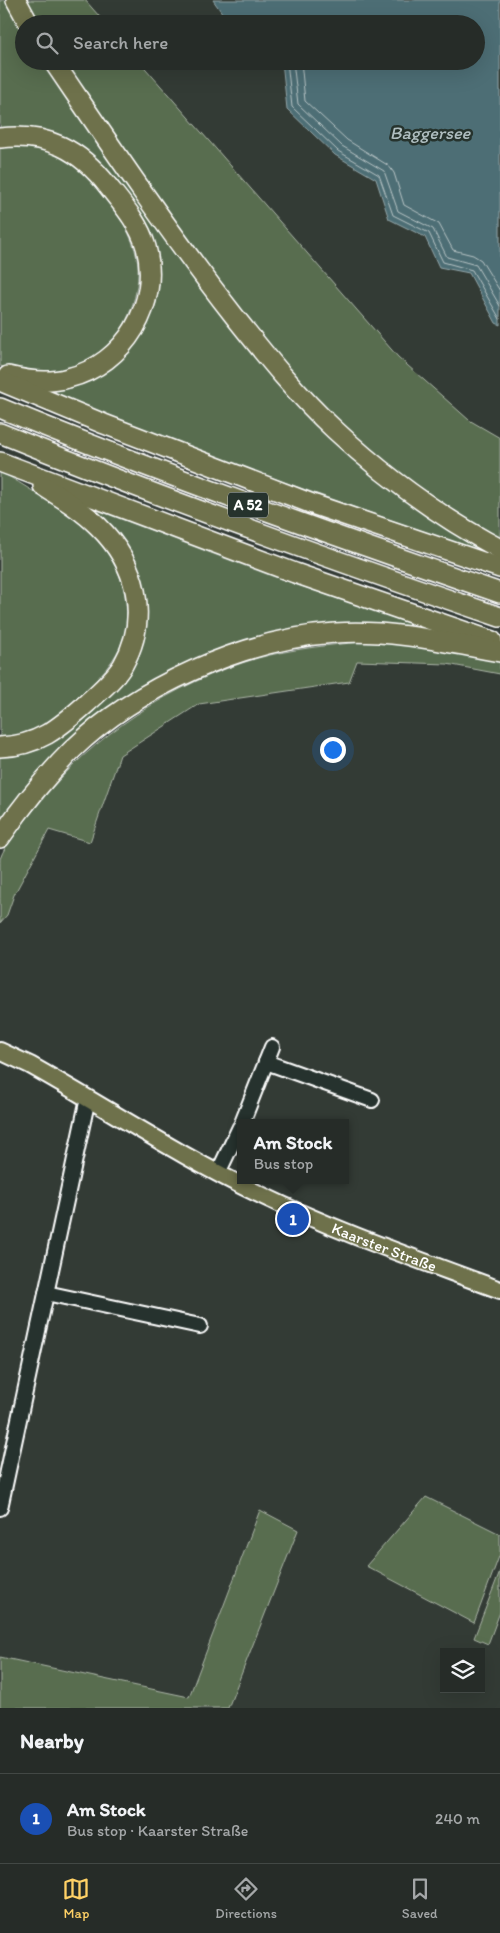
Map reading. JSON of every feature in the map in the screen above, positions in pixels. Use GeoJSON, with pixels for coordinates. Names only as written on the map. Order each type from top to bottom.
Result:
{"type":"FeatureCollection","features":[{"type":"Feature","properties":{"kind":"highway"},"geometry":{"type":"LineString","coordinates":[[16,0],[24,15]]}},
{"type":"Feature","properties":{"kind":"highway"},"geometry":{"type":"LineString","coordinates":[[59,70],[146,198],[276,368],[334,429],[380,470],[429,506],[500,549]]}},
{"type":"Feature","properties":{"kind":"highway"},"geometry":{"type":"LineString","coordinates":[[0,138],[22,136],[45,140],[68,149],[88,163],[124,205],[135,222],[145,245],[150,268],[148,293],[141,317],[128,340],[108,360],[82,374],[60,380],[36,381],[0,374]]}},
{"type":"Feature","properties":{"kind":"highway"},"geometry":{"type":"LineString","coordinates":[[0,381],[104,424],[315,505],[500,568]]}},
{"type":"Feature","properties":{"kind":"highway","name":"A 52"},"geometry":{"type":"LineString","coordinates":[[0,408],[102,450],[308,527],[500,593]]}},
{"type":"Feature","properties":{"kind":"highway","name":"A 52"},"geometry":{"type":"LineString","coordinates":[[0,433],[100,474],[303,550],[500,617]]}},
{"type":"Feature","properties":{"kind":"highway"},"geometry":{"type":"LineString","coordinates":[[1,462],[295,573],[500,644]]}},
{"type":"Feature","properties":{"kind":"highway"},"geometry":{"type":"LineString","coordinates":[[0,747],[16,747],[53,732],[69,720],[108,683],[122,666],[133,644],[138,615],[135,590],[129,569],[117,548],[99,526],[78,509],[1,462]]}},
{"type":"Feature","properties":{"kind":"highway"},"geometry":{"type":"LineString","coordinates":[[0,838],[44,778],[73,749],[106,722],[140,699],[176,679],[214,662],[253,648],[294,638],[334,633],[367,632],[398,635],[500,652]]}},
{"type":"Feature","properties":{"kind":"main road","name":"Kaarster Straße"},"geometry":{"type":"LineString","coordinates":[[0,1051],[30,1065],[237,1182]]}},
{"type":"Feature","properties":{"kind":"main road","name":"Kaarster Straße"},"geometry":{"type":"LineString","coordinates":[[241,1184],[307,1216],[500,1290]]}},
{"type":"Feature","properties":{"kind":"street"},"geometry":{"type":"LineString","coordinates":[[244,1119],[272,1047]]}},
{"type":"Feature","properties":{"kind":"street"},"geometry":{"type":"LineString","coordinates":[[266,1062],[372,1100]]}},
{"type":"Feature","properties":{"kind":"street"},"geometry":{"type":"LineString","coordinates":[[0,1508],[88,1098]]}},
{"type":"Feature","properties":{"kind":"street"},"geometry":{"type":"LineString","coordinates":[[218,1173],[237,1136]]}},
{"type":"Feature","properties":{"kind":"street"},"geometry":{"type":"LineString","coordinates":[[46,1292],[200,1326]]}},
{"type":"Feature","properties":{"kind":"green space"},"geometry":{"type":"Polygon","coordinates":[[[0,0],[10,0],[19,15],[15,15],[15,70],[55,70],[273,373],[497,556],[275,479],[56,395],[55,390],[72,387],[96,377],[123,356],[156,281],[101,167],[0,131],[0,0]]]}},
{"type":"Feature","properties":{"kind":"green space"},"geometry":{"type":"Polygon","coordinates":[[[26,0],[85,0],[98,15],[36,15],[26,0]]]}},
{"type":"Feature","properties":{"kind":"green space"},"geometry":{"type":"Polygon","coordinates":[[[71,70],[147,70],[398,357],[469,420],[500,438],[500,539],[439,501],[400,473],[322,404],[280,357],[221,283],[71,70]]]}},
{"type":"Feature","properties":{"kind":"green space"},"geometry":{"type":"Polygon","coordinates":[[[11,145],[27,146],[55,153],[76,165],[96,184],[121,219],[132,241],[137,258],[138,280],[136,292],[129,315],[123,326],[110,343],[99,352],[91,358],[65,370],[32,371],[0,366],[0,147],[11,145]]]}},
{"type":"Feature","properties":{"kind":"green space"},"geometry":{"type":"Polygon","coordinates":[[[0,472],[52,503],[82,525],[95,538],[116,567],[122,584],[127,616],[124,637],[117,653],[82,695],[55,718],[34,730],[23,734],[0,737],[0,472]]]}},
{"type":"Feature","properties":{"kind":"green space"},"geometry":{"type":"Polygon","coordinates":[[[89,507],[272,576],[412,624],[411,629],[210,658],[32,782],[0,821],[0,756],[84,718],[143,614],[89,507]]]}},
{"type":"Feature","properties":{"kind":"green space"},"geometry":{"type":"Polygon","coordinates":[[[363,642],[406,643],[500,657],[500,674],[447,664],[357,661],[349,682],[199,704],[120,755],[90,842],[49,830],[14,895],[7,915],[0,923],[0,859],[6,846],[59,780],[83,756],[109,735],[165,697],[226,669],[258,658],[284,652],[363,642]]]}},
{"type":"Feature","properties":{"kind":"green space"},"geometry":{"type":"Polygon","coordinates":[[[426,1497],[500,1534],[500,1554],[474,1623],[366,1566],[426,1497]]]}},
{"type":"Feature","properties":{"kind":"green space"},"geometry":{"type":"Polygon","coordinates":[[[260,1510],[298,1530],[228,1708],[0,1708],[0,1657],[189,1697],[260,1510]]]}},
{"type":"Feature","properties":{"kind":"green space"},"geometry":{"type":"Polygon","coordinates":[[[500,1571],[500,1612],[488,1644],[474,1638],[500,1571]]]}},
{"type":"Feature","properties":{"kind":"water","name":"Baggersee"},"geometry":{"type":"Polygon","coordinates":[[[213,0],[500,0],[500,325],[496,323],[469,273],[439,267],[425,237],[389,219],[376,179],[335,155],[287,109],[283,70],[485,70],[485,15],[224,15],[213,0]]]}},
{"type":"Feature","properties":{"kind":"place","name":"Am Stock"},"geometry":{"type":"Point","coordinates":[293,1219]}}]}
